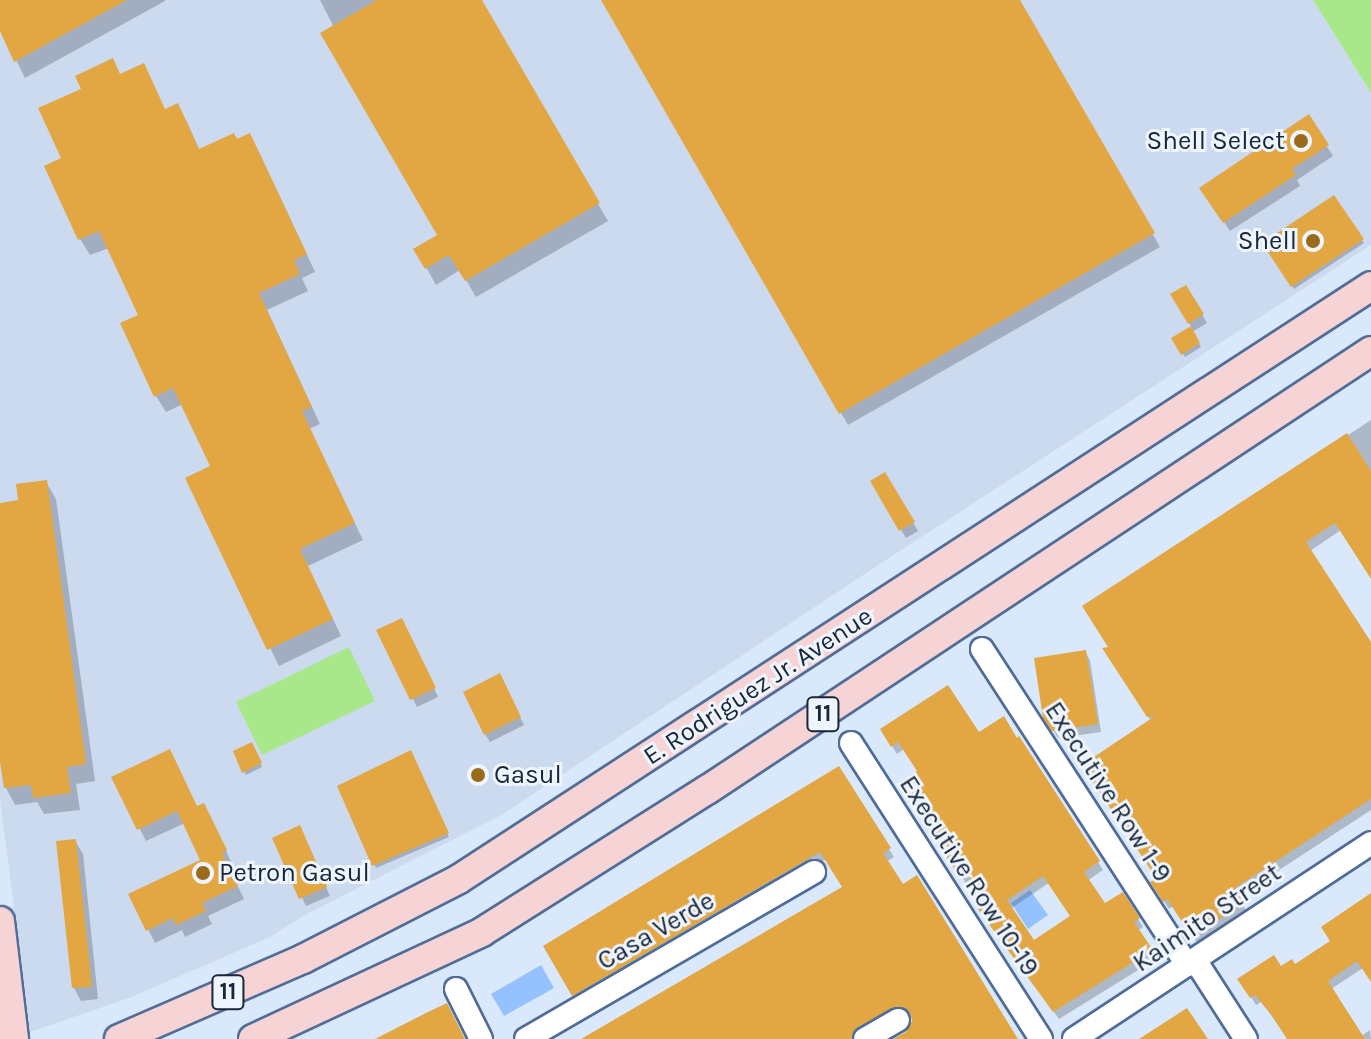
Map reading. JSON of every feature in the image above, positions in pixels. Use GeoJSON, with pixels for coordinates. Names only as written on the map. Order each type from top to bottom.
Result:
{"type":"FeatureCollection","features":[{"type":"Feature","properties":{"kind":"main road","name":"E. Rodriguez Jr. Avenue"},"geometry":{"type":"LineString","coordinates":[[119,1039],[303,959],[459,879],[1371,286]]}},
{"type":"Feature","properties":{"kind":"main road","name":"11"},"geometry":{"type":"LineString","coordinates":[[253,1039],[482,932],[720,782],[1371,351]]}},
{"type":"Feature","properties":{"kind":"main road"},"geometry":{"type":"LineString","coordinates":[[0,921],[14,1039]]}},
{"type":"Feature","properties":{"kind":"street","name":"Executive Row 1-9"},"geometry":{"type":"LineString","coordinates":[[982,649],[1246,1039]]}},
{"type":"Feature","properties":{"kind":"street","name":"Executive Row 10-19"},"geometry":{"type":"LineString","coordinates":[[851,743],[1041,1039]]}},
{"type":"Feature","properties":{"kind":"street","name":"Kaimito Street"},"geometry":{"type":"LineString","coordinates":[[1074,1039],[1371,843]]}},
{"type":"Feature","properties":{"kind":"street","name":"Casa Verde"},"geometry":{"type":"LineString","coordinates":[[526,1039],[814,872]]}},
{"type":"Feature","properties":{"kind":"street"},"geometry":{"type":"LineString","coordinates":[[456,989],[481,1039]]}},
{"type":"Feature","properties":{"kind":"street"},"geometry":{"type":"LineString","coordinates":[[865,1039],[898,1020]]}},
{"type":"Feature","properties":{"kind":"shaded area"},"geometry":{"type":"Polygon","coordinates":[[[0,0],[1313,0],[1371,93],[1371,245],[869,571],[503,814],[305,915],[270,937],[129,998],[30,1032],[0,799],[0,0]]]}},
{"type":"Feature","properties":{"kind":"green space"},"geometry":{"type":"Polygon","coordinates":[[[1313,0],[1371,0],[1371,93],[1313,0]]]}},
{"type":"Feature","properties":{"kind":"green space"},"geometry":{"type":"Polygon","coordinates":[[[349,647],[375,701],[262,755],[236,702],[349,647]]]}},
{"type":"Feature","properties":{"kind":"water"},"geometry":{"type":"Polygon","coordinates":[[[1030,890],[1048,915],[1028,929],[1011,903],[1030,890]]]}},
{"type":"Feature","properties":{"kind":"water"},"geometry":{"type":"Polygon","coordinates":[[[541,965],[554,988],[504,1016],[491,994],[541,965]]]}},
{"type":"Feature","properties":{"kind":"building"},"geometry":{"type":"Polygon","coordinates":[[[0,0],[127,0],[14,62],[0,31],[0,0]]]}},
{"type":"Feature","properties":{"kind":"building"},"geometry":{"type":"Polygon","coordinates":[[[377,0],[482,0],[600,203],[465,281],[449,255],[425,269],[413,249],[437,235],[320,33],[377,0]]]}},
{"type":"Feature","properties":{"kind":"building"},"geometry":{"type":"Polygon","coordinates":[[[601,0],[1020,0],[1155,233],[839,414],[601,0]]]}},
{"type":"Feature","properties":{"kind":"building"},"geometry":{"type":"Polygon","coordinates":[[[113,58],[120,74],[144,63],[165,109],[178,103],[199,149],[234,133],[237,139],[250,133],[307,254],[294,260],[300,274],[259,293],[312,407],[302,411],[355,523],[300,549],[333,619],[267,650],[185,478],[210,466],[173,388],[154,397],[120,323],[138,315],[99,231],[78,240],[44,166],[61,158],[38,108],[81,89],[75,76],[113,58]]]}},
{"type":"Feature","properties":{"kind":"building"},"geometry":{"type":"Polygon","coordinates":[[[1309,114],[1329,145],[1292,169],[1296,175],[1223,223],[1199,188],[1309,114]]]}},
{"type":"Feature","properties":{"kind":"building","name":"Shell"},"geometry":{"type":"Polygon","coordinates":[[[1334,195],[1364,239],[1291,287],[1262,243],[1334,195]]]}},
{"type":"Feature","properties":{"kind":"building"},"geometry":{"type":"Polygon","coordinates":[[[1186,285],[1204,314],[1188,324],[1170,294],[1186,285]]]}},
{"type":"Feature","properties":{"kind":"building"},"geometry":{"type":"Polygon","coordinates":[[[1191,326],[1200,343],[1181,355],[1171,338],[1191,326]]]}},
{"type":"Feature","properties":{"kind":"building"},"geometry":{"type":"Polygon","coordinates":[[[1347,433],[1371,471],[1371,579],[1335,523],[1306,542],[1371,642],[1371,799],[1235,888],[1244,903],[1192,937],[1167,899],[1163,902],[1150,882],[1156,878],[1082,765],[1155,716],[1147,717],[1102,648],[1108,647],[1082,606],[1347,433]]]}},
{"type":"Feature","properties":{"kind":"building"},"geometry":{"type":"Polygon","coordinates":[[[885,472],[915,522],[899,531],[870,481],[885,472]]]}},
{"type":"Feature","properties":{"kind":"building"},"geometry":{"type":"Polygon","coordinates":[[[47,480],[86,764],[67,767],[71,793],[33,798],[31,785],[4,788],[0,762],[0,503],[18,500],[16,484],[47,480]]]}},
{"type":"Feature","properties":{"kind":"building"},"geometry":{"type":"Polygon","coordinates":[[[402,618],[436,688],[410,700],[376,630],[402,618]]]}},
{"type":"Feature","properties":{"kind":"building"},"geometry":{"type":"Polygon","coordinates":[[[1086,650],[1098,724],[1052,731],[1043,718],[1034,658],[1086,650]]]}},
{"type":"Feature","properties":{"kind":"building"},"geometry":{"type":"Polygon","coordinates":[[[500,673],[521,717],[484,735],[463,692],[500,673]]]}},
{"type":"Feature","properties":{"kind":"building"},"geometry":{"type":"Polygon","coordinates":[[[948,685],[979,732],[1004,716],[1100,861],[1084,872],[1105,903],[1123,892],[1140,918],[1134,922],[1153,950],[1053,1012],[978,909],[987,903],[967,874],[960,878],[900,782],[917,771],[898,742],[891,747],[880,729],[948,685]],[[1043,876],[1007,900],[1034,940],[1070,916],[1043,876]]]}},
{"type":"Feature","properties":{"kind":"building"},"geometry":{"type":"Polygon","coordinates":[[[252,742],[262,763],[242,773],[233,751],[252,742]]]}},
{"type":"Feature","properties":{"kind":"building"},"geometry":{"type":"Polygon","coordinates":[[[170,749],[197,806],[204,803],[227,850],[222,853],[238,886],[202,903],[206,911],[176,925],[173,918],[146,931],[128,894],[200,860],[177,811],[137,830],[111,777],[170,749]]]}},
{"type":"Feature","properties":{"kind":"building"},"geometry":{"type":"Polygon","coordinates":[[[411,750],[449,833],[372,866],[337,786],[411,750]]]}},
{"type":"Feature","properties":{"kind":"building"},"geometry":{"type":"Polygon","coordinates":[[[839,766],[891,848],[883,853],[903,884],[917,875],[1018,1039],[893,1039],[906,1032],[912,1021],[910,1012],[899,1006],[858,1027],[851,1039],[581,1039],[842,887],[820,852],[572,996],[543,946],[839,766]]]}},
{"type":"Feature","properties":{"kind":"building"},"geometry":{"type":"Polygon","coordinates":[[[300,825],[327,887],[299,899],[272,838],[300,825]]]}},
{"type":"Feature","properties":{"kind":"building"},"geometry":{"type":"Polygon","coordinates":[[[76,839],[92,987],[72,988],[56,841],[76,839]]]}},
{"type":"Feature","properties":{"kind":"building"},"geometry":{"type":"Polygon","coordinates":[[[1371,893],[1371,982],[1357,961],[1328,981],[1365,1039],[1287,1039],[1255,995],[1250,998],[1237,979],[1274,955],[1281,966],[1292,959],[1295,964],[1330,941],[1321,927],[1371,893]]]}},
{"type":"Feature","properties":{"kind":"building"},"geometry":{"type":"Polygon","coordinates":[[[447,1003],[465,1039],[375,1039],[428,1012],[447,1003]]]}},
{"type":"Feature","properties":{"kind":"building"},"geometry":{"type":"Polygon","coordinates":[[[1187,1008],[1208,1039],[1139,1039],[1187,1008]]]}},
{"type":"Feature","properties":{"kind":"place","name":"Shell Select"},"geometry":{"type":"Point","coordinates":[1301,141]}},
{"type":"Feature","properties":{"kind":"place","name":"Shell"},"geometry":{"type":"Point","coordinates":[1313,241]}},
{"type":"Feature","properties":{"kind":"place","name":"Gasul"},"geometry":{"type":"Point","coordinates":[478,775]}},
{"type":"Feature","properties":{"kind":"place","name":"Petron Gasul"},"geometry":{"type":"Point","coordinates":[203,873]}}]}
